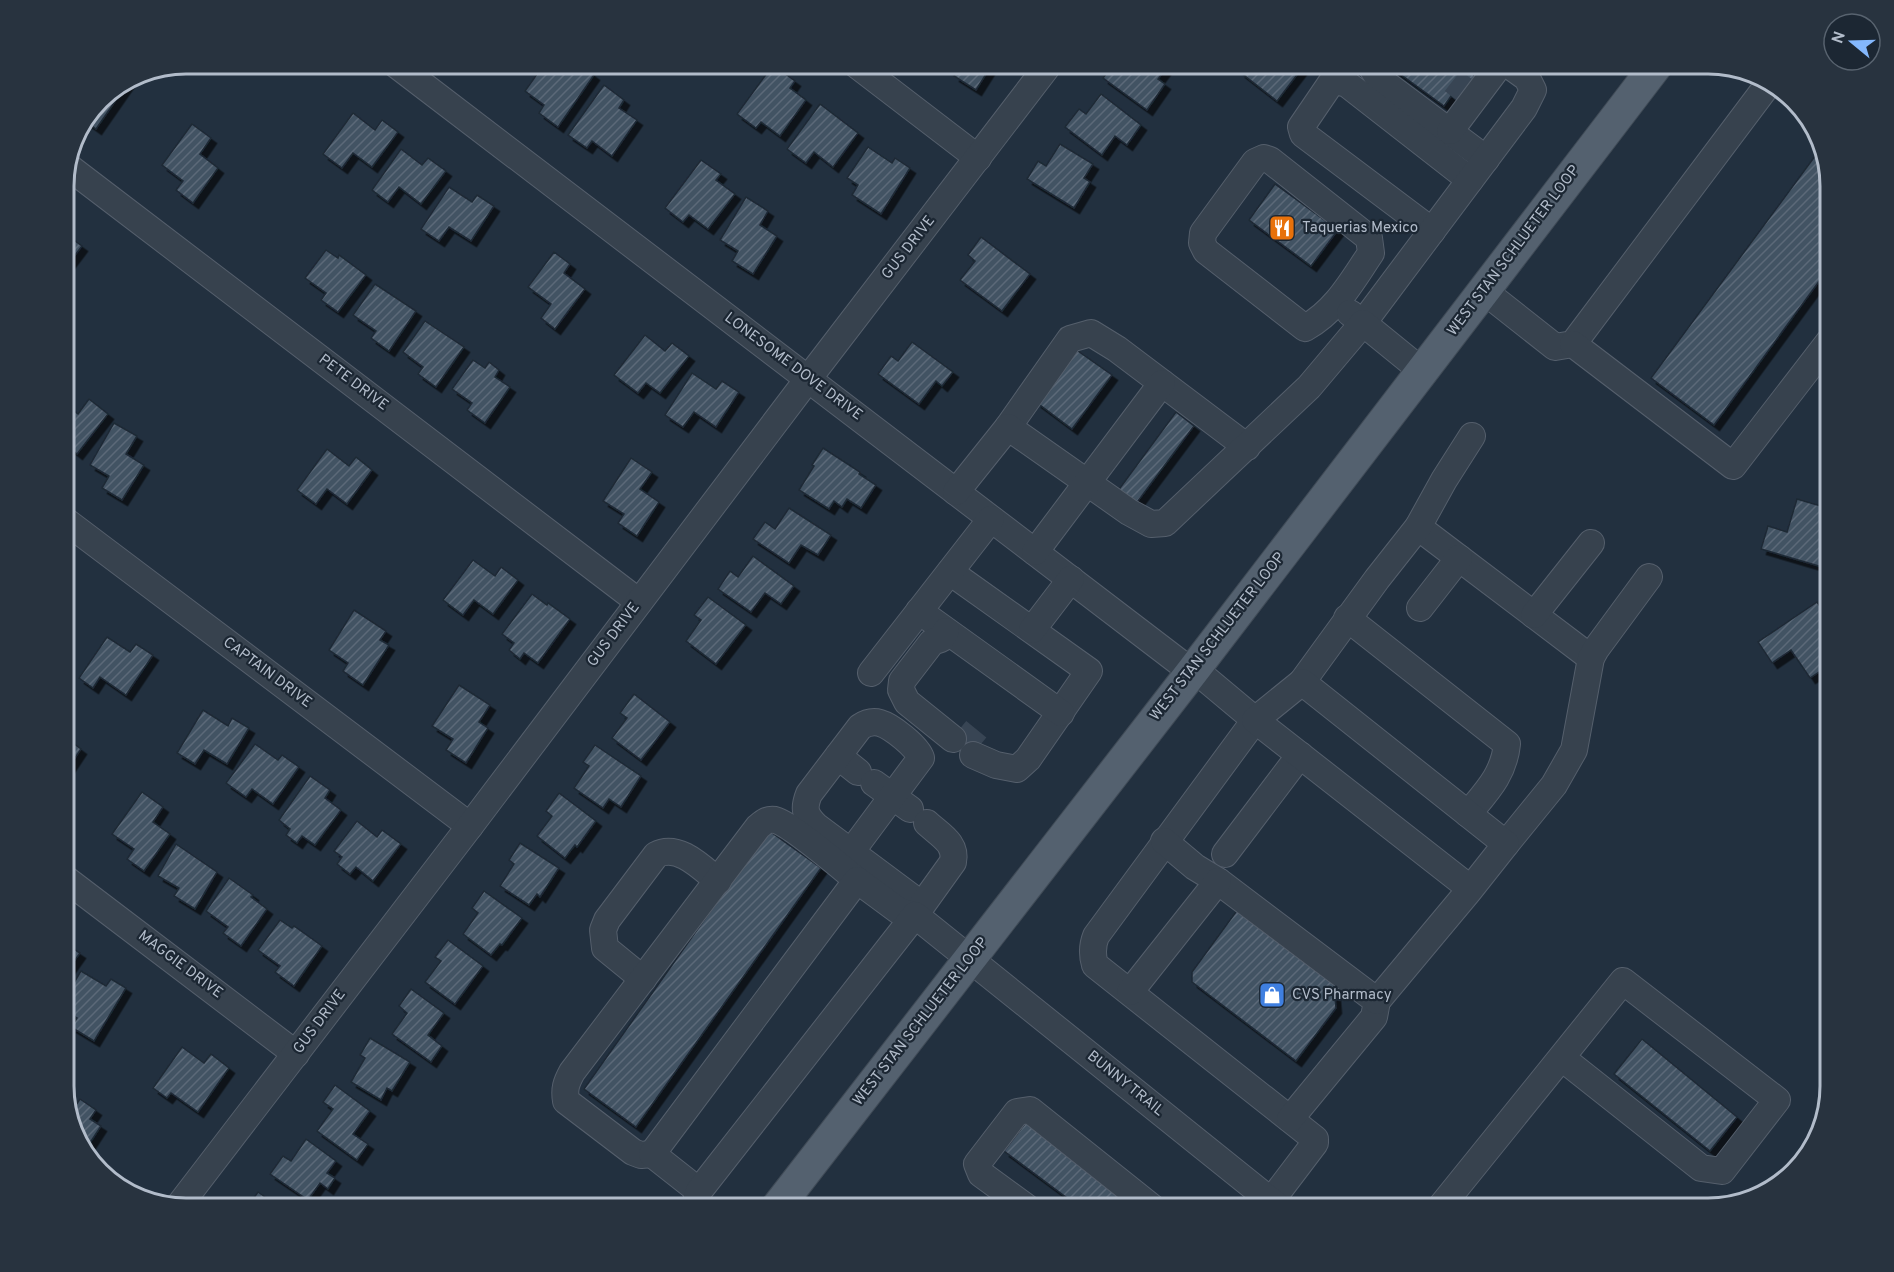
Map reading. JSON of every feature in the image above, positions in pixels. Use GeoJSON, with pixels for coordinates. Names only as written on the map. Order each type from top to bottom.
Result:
{"type":"FeatureCollection","features":[{"type":"Feature","properties":{"kind":"main road","name":"WEST STAN SCHLUETER LOOP"},"geometry":{"type":"LineString","coordinates":[[785,1198],[1650,74]]}},
{"type":"Feature","properties":{"kind":"street","name":"LONESOME DOVE DRIVE"},"geometry":{"type":"LineString","coordinates":[[408,74],[991,519],[1193,670],[1462,882],[1468,892]]}},
{"type":"Feature","properties":{"kind":"street"},"geometry":{"type":"LineString","coordinates":[[868,74],[978,158]]}},
{"type":"Feature","properties":{"kind":"street","name":"GUS DRIVE"},"geometry":{"type":"LineString","coordinates":[[185,1198],[1042,74]]}},
{"type":"Feature","properties":{"kind":"street"},"geometry":{"type":"LineString","coordinates":[[1376,74],[1379,79],[1454,118],[1486,159]]}},
{"type":"Feature","properties":{"kind":"street"},"geometry":{"type":"LineString","coordinates":[[1454,118],[1493,74]]}},
{"type":"Feature","properties":{"kind":"street"},"geometry":{"type":"LineString","coordinates":[[1008,427],[1129,512],[1151,524],[1166,523],[1309,387],[1363,323],[1524,108],[1533,90],[1527,78],[1520,74]]}},
{"type":"Feature","properties":{"kind":"street"},"geometry":{"type":"LineString","coordinates":[[1432,231],[1304,134],[1300,127],[1333,80],[1347,84],[1470,180]]}},
{"type":"Feature","properties":{"kind":"street"},"geometry":{"type":"LineString","coordinates":[[1484,291],[1555,347],[1573,344],[1765,89]]}},
{"type":"Feature","properties":{"kind":"street"},"geometry":{"type":"LineString","coordinates":[[1264,158],[1270,160],[1369,238],[1371,253],[1336,304],[1319,320],[1305,328],[1206,251],[1202,243],[1203,233],[1254,162],[1264,158]]}},
{"type":"Feature","properties":{"kind":"street","name":"PETE DRIVE"},"geometry":{"type":"LineString","coordinates":[[75,172],[639,602]]}},
{"type":"Feature","properties":{"kind":"street"},"geometry":{"type":"LineString","coordinates":[[1336,304],[1422,371]]}},
{"type":"Feature","properties":{"kind":"street"},"geometry":{"type":"LineString","coordinates":[[956,492],[1008,427],[1070,339],[1090,333],[1117,349],[1246,447]]}},
{"type":"Feature","properties":{"kind":"street"},"geometry":{"type":"LineString","coordinates":[[1573,344],[1733,466],[1820,353]]}},
{"type":"Feature","properties":{"kind":"street"},"geometry":{"type":"LineString","coordinates":[[1035,552],[1162,383]]}},
{"type":"Feature","properties":{"kind":"street"},"geometry":{"type":"LineString","coordinates":[[1283,1198],[1315,1143],[1315,1139],[1095,965],[1093,944],[1095,936],[1255,720],[1302,682],[1347,618],[1418,527],[1472,436]]}},
{"type":"Feature","properties":{"kind":"street"},"geometry":{"type":"LineString","coordinates":[[871,673],[991,519]]}},
{"type":"Feature","properties":{"kind":"street","name":"CAPTAIN DRIVE"},"geometry":{"type":"LineString","coordinates":[[74,527],[470,826]]}},
{"type":"Feature","properties":{"kind":"street"},"geometry":{"type":"LineString","coordinates":[[1418,527],[1592,658]]}},
{"type":"Feature","properties":{"kind":"street"},"geometry":{"type":"LineString","coordinates":[[1534,615],[1591,543]]}},
{"type":"Feature","properties":{"kind":"street"},"geometry":{"type":"LineString","coordinates":[[1420,608],[1459,558]]}},
{"type":"Feature","properties":{"kind":"street"},"geometry":{"type":"LineString","coordinates":[[950,572],[1089,671],[1028,759],[1017,769],[981,755]]}},
{"type":"Feature","properties":{"kind":"street"},"geometry":{"type":"LineString","coordinates":[[1290,1119],[1374,1017],[1377,1001],[1554,785],[1574,750],[1592,658],[1596,649],[1649,577]]}},
{"type":"Feature","properties":{"kind":"street"},"geometry":{"type":"LineString","coordinates":[[1032,630],[1071,579]]}},
{"type":"Feature","properties":{"kind":"street"},"geometry":{"type":"LineString","coordinates":[[919,611],[943,635],[1061,713]]}},
{"type":"Feature","properties":{"kind":"street"},"geometry":{"type":"LineString","coordinates":[[1347,618],[1507,744],[1500,774],[1468,814]]}},
{"type":"Feature","properties":{"kind":"street"},"geometry":{"type":"LineString","coordinates":[[943,635],[932,642],[902,681],[901,690],[907,702],[956,735]]}},
{"type":"Feature","properties":{"kind":"street"},"geometry":{"type":"LineString","coordinates":[[1302,682],[1506,844]]}},
{"type":"Feature","properties":{"kind":"street"},"geometry":{"type":"LineString","coordinates":[[851,852],[921,758],[914,746],[882,723],[866,723],[861,727],[809,794],[804,806],[805,812],[816,826],[914,899],[915,915]]}},
{"type":"Feature","properties":{"kind":"street"},"geometry":{"type":"LineString","coordinates":[[1225,854],[1300,755]]}},
{"type":"Feature","properties":{"kind":"street"},"geometry":{"type":"LineString","coordinates":[[700,1198],[915,915],[952,862],[953,847],[838,756]]}},
{"type":"Feature","properties":{"kind":"street"},"geometry":{"type":"LineString","coordinates":[[857,880],[652,1154],[641,1155],[633,1152],[566,1101],[564,1091],[566,1081],[572,1072],[766,820],[774,820],[788,826],[899,911],[915,915]]}},
{"type":"Feature","properties":{"kind":"street"},"geometry":{"type":"LineString","coordinates":[[1164,841],[1195,867],[1218,881],[1377,1001]]}},
{"type":"Feature","properties":{"kind":"street"},"geometry":{"type":"LineString","coordinates":[[643,979],[605,948],[603,930],[607,920],[656,855],[662,851],[678,853],[718,880]]}},
{"type":"Feature","properties":{"kind":"street"},"geometry":{"type":"LineString","coordinates":[[1130,992],[1218,881]]}},
{"type":"Feature","properties":{"kind":"street","name":"MAGGIE DRIVE"},"geometry":{"type":"LineString","coordinates":[[74,885],[296,1054]]}},
{"type":"Feature","properties":{"kind":"street","name":"BUNNY TRAIL"},"geometry":{"type":"LineString","coordinates":[[915,915],[1267,1198]]}},
{"type":"Feature","properties":{"kind":"street"},"geometry":{"type":"LineString","coordinates":[[1448,1198],[1623,981],[1778,1100],[1722,1171],[1701,1168],[1562,1058]]}},
{"type":"Feature","properties":{"kind":"street"},"geometry":{"type":"LineString","coordinates":[[1014,1198],[981,1174],[977,1164],[1017,1112],[1030,1110],[1140,1198]]}},
{"type":"Feature","properties":{"kind":"street"},"geometry":{"type":"LineString","coordinates":[[652,1154],[696,1198]]}},
{"type":"Feature","properties":{"kind":"building"},"geometry":{"type":"Polygon","coordinates":[[[537,74],[594,75],[558,127],[539,113],[544,105],[525,91],[537,74]]]}},
{"type":"Feature","properties":{"kind":"building"},"geometry":{"type":"Polygon","coordinates":[[[766,74],[785,74],[795,81],[790,88],[806,100],[780,136],[761,122],[756,128],[737,114],[766,74]]]}},
{"type":"Feature","properties":{"kind":"building"},"geometry":{"type":"Polygon","coordinates":[[[955,74],[986,74],[976,90],[954,76],[955,74]]]}},
{"type":"Feature","properties":{"kind":"building"},"geometry":{"type":"Polygon","coordinates":[[[1106,74],[1162,74],[1158,79],[1165,84],[1147,110],[1103,78],[1106,74]]]}},
{"type":"Feature","properties":{"kind":"building"},"geometry":{"type":"Polygon","coordinates":[[[1243,74],[1298,74],[1277,101],[1243,74]]]}},
{"type":"Feature","properties":{"kind":"building"},"geometry":{"type":"Polygon","coordinates":[[[1400,74],[1472,74],[1477,77],[1459,102],[1451,96],[1444,106],[1400,74]]]}},
{"type":"Feature","properties":{"kind":"building"},"geometry":{"type":"Polygon","coordinates":[[[604,85],[624,100],[619,108],[637,120],[612,156],[592,141],[587,148],[568,135],[604,85]]]}},
{"type":"Feature","properties":{"kind":"building"},"geometry":{"type":"Polygon","coordinates":[[[1101,94],[1141,125],[1127,145],[1115,136],[1102,155],[1065,127],[1079,109],[1086,114],[1101,94]]]}},
{"type":"Feature","properties":{"kind":"building"},"geometry":{"type":"Polygon","coordinates":[[[120,95],[96,129],[92,126],[101,112],[120,95]]]}},
{"type":"Feature","properties":{"kind":"building"},"geometry":{"type":"Polygon","coordinates":[[[820,104],[858,133],[833,167],[814,152],[806,163],[787,149],[820,104]]]}},
{"type":"Feature","properties":{"kind":"building"},"geometry":{"type":"Polygon","coordinates":[[[353,113],[375,130],[382,120],[398,132],[372,167],[353,153],[342,168],[323,154],[353,113]]]}},
{"type":"Feature","properties":{"kind":"building"},"geometry":{"type":"Polygon","coordinates":[[[192,124],[211,138],[200,154],[218,168],[193,203],[176,190],[183,181],[162,165],[192,124]]]}},
{"type":"Feature","properties":{"kind":"building"},"geometry":{"type":"Polygon","coordinates":[[[1060,144],[1093,164],[1084,178],[1090,182],[1074,208],[1027,179],[1038,161],[1046,166],[1060,144]]]}},
{"type":"Feature","properties":{"kind":"building"},"geometry":{"type":"Polygon","coordinates":[[[868,147],[892,163],[895,158],[910,168],[881,214],[852,195],[858,185],[847,178],[868,147]]]}},
{"type":"Feature","properties":{"kind":"building"},"geometry":{"type":"Polygon","coordinates":[[[401,149],[422,165],[428,158],[446,171],[421,204],[399,187],[388,202],[372,190],[401,149]]]}},
{"type":"Feature","properties":{"kind":"building"},"geometry":{"type":"Polygon","coordinates":[[[1816,155],[1820,171],[1820,280],[1714,425],[1651,378],[1816,155]]]}},
{"type":"Feature","properties":{"kind":"building"},"geometry":{"type":"Polygon","coordinates":[[[701,160],[721,174],[716,180],[735,194],[708,229],[689,215],[683,222],[665,208],[701,160]]]}},
{"type":"Feature","properties":{"kind":"building"},"geometry":{"type":"Polygon","coordinates":[[[1275,184],[1338,230],[1311,266],[1249,220],[1275,184]]]}},
{"type":"Feature","properties":{"kind":"building"},"geometry":{"type":"Polygon","coordinates":[[[449,187],[472,202],[477,195],[494,206],[471,241],[449,227],[439,241],[421,229],[449,187]]]}},
{"type":"Feature","properties":{"kind":"building"},"geometry":{"type":"Polygon","coordinates":[[[746,197],[768,211],[760,225],[777,236],[753,274],[732,261],[738,251],[720,240],[746,197]]]}},
{"type":"Feature","properties":{"kind":"building"},"geometry":{"type":"Polygon","coordinates":[[[981,237],[1030,274],[1002,311],[960,280],[975,261],[968,255],[981,237]]]}},
{"type":"Feature","properties":{"kind":"building"},"geometry":{"type":"Polygon","coordinates":[[[74,240],[82,246],[74,257],[74,240]]]}},
{"type":"Feature","properties":{"kind":"building"},"geometry":{"type":"Polygon","coordinates":[[[326,250],[338,258],[339,255],[366,275],[338,312],[321,300],[326,293],[305,278],[326,250]]]}},
{"type":"Feature","properties":{"kind":"building"},"geometry":{"type":"Polygon","coordinates":[[[554,252],[570,264],[564,273],[585,289],[555,329],[541,318],[551,304],[528,287],[554,252]]]}},
{"type":"Feature","properties":{"kind":"building"},"geometry":{"type":"Polygon","coordinates":[[[375,284],[416,311],[389,351],[371,338],[376,331],[353,315],[375,284]]]}},
{"type":"Feature","properties":{"kind":"building"},"geometry":{"type":"Polygon","coordinates":[[[425,321],[464,347],[436,387],[418,374],[423,367],[403,352],[425,321]]]}},
{"type":"Feature","properties":{"kind":"building"},"geometry":{"type":"Polygon","coordinates":[[[645,335],[665,351],[672,343],[689,356],[660,393],[646,383],[638,393],[614,375],[645,335]]]}},
{"type":"Feature","properties":{"kind":"building"},"geometry":{"type":"Polygon","coordinates":[[[912,342],[953,372],[942,386],[936,381],[919,404],[878,374],[891,356],[898,361],[912,342]]]}},
{"type":"Feature","properties":{"kind":"building"},"geometry":{"type":"Polygon","coordinates":[[[1075,349],[1112,375],[1072,429],[1036,402],[1075,349]]]}},
{"type":"Feature","properties":{"kind":"building"},"geometry":{"type":"Polygon","coordinates":[[[473,360],[485,368],[489,362],[499,370],[495,377],[510,387],[485,423],[467,410],[472,403],[452,389],[473,360]]]}},
{"type":"Feature","properties":{"kind":"building"},"geometry":{"type":"Polygon","coordinates":[[[692,373],[716,389],[722,381],[739,392],[716,427],[694,412],[683,427],[665,415],[692,373]]]}},
{"type":"Feature","properties":{"kind":"building"},"geometry":{"type":"Polygon","coordinates":[[[89,399],[108,414],[77,454],[74,452],[74,411],[78,414],[89,399]]]}},
{"type":"Feature","properties":{"kind":"building"},"geometry":{"type":"Polygon","coordinates":[[[1176,412],[1194,426],[1135,505],[1117,492],[1176,412]]]}},
{"type":"Feature","properties":{"kind":"building"},"geometry":{"type":"Polygon","coordinates":[[[114,423],[137,436],[126,454],[144,465],[122,500],[102,488],[109,476],[90,465],[114,423]]]}},
{"type":"Feature","properties":{"kind":"building"},"geometry":{"type":"Polygon","coordinates":[[[823,448],[876,485],[861,508],[847,499],[842,507],[834,501],[829,509],[799,490],[823,448]]]}},
{"type":"Feature","properties":{"kind":"building"},"geometry":{"type":"Polygon","coordinates":[[[327,449],[349,466],[356,457],[372,470],[347,504],[327,489],[316,504],[297,490],[327,449]]]}},
{"type":"Feature","properties":{"kind":"building"},"geometry":{"type":"Polygon","coordinates":[[[631,458],[652,472],[640,489],[659,502],[637,536],[618,523],[624,514],[603,501],[631,458]]]}},
{"type":"Feature","properties":{"kind":"building"},"geometry":{"type":"Polygon","coordinates":[[[1797,499],[1820,506],[1820,566],[1761,549],[1768,526],[1787,532],[1797,499]]]}},
{"type":"Feature","properties":{"kind":"building"},"geometry":{"type":"Polygon","coordinates":[[[789,508],[831,535],[818,555],[801,545],[789,563],[753,539],[765,522],[775,529],[789,508]]]}},
{"type":"Feature","properties":{"kind":"building"},"geometry":{"type":"Polygon","coordinates":[[[753,556],[794,586],[781,604],[765,593],[751,612],[718,589],[730,571],[738,577],[753,556]]]}},
{"type":"Feature","properties":{"kind":"building"},"geometry":{"type":"Polygon","coordinates":[[[473,560],[495,576],[501,567],[518,580],[493,614],[474,600],[463,615],[443,600],[473,560]]]}},
{"type":"Feature","properties":{"kind":"building"},"geometry":{"type":"Polygon","coordinates":[[[532,594],[570,619],[538,663],[524,653],[520,659],[509,650],[514,643],[502,634],[532,594]]]}},
{"type":"Feature","properties":{"kind":"building"},"geometry":{"type":"Polygon","coordinates":[[[708,597],[746,625],[716,664],[686,641],[701,620],[694,615],[708,597]]]}},
{"type":"Feature","properties":{"kind":"building"},"geometry":{"type":"Polygon","coordinates":[[[1817,602],[1820,606],[1820,671],[1810,678],[1791,650],[1772,663],[1758,642],[1817,602]]]}},
{"type":"Feature","properties":{"kind":"building"},"geometry":{"type":"Polygon","coordinates":[[[354,610],[386,631],[380,640],[389,645],[363,685],[343,671],[348,663],[329,650],[354,610]]]}},
{"type":"Feature","properties":{"kind":"building"},"geometry":{"type":"Polygon","coordinates":[[[107,637],[130,652],[136,644],[153,655],[126,695],[100,677],[93,688],[79,678],[107,637]]]}},
{"type":"Feature","properties":{"kind":"building"},"geometry":{"type":"Polygon","coordinates":[[[459,685],[490,705],[479,722],[488,728],[466,763],[446,750],[453,739],[432,726],[459,685]]]}},
{"type":"Feature","properties":{"kind":"building"},"geometry":{"type":"Polygon","coordinates":[[[634,694],[670,722],[641,760],[612,738],[627,718],[620,713],[634,694]]]}},
{"type":"Feature","properties":{"kind":"building"},"geometry":{"type":"Polygon","coordinates":[[[203,710],[228,726],[232,718],[249,728],[227,764],[204,750],[195,764],[177,753],[203,710]]]}},
{"type":"Feature","properties":{"kind":"building"},"geometry":{"type":"Polygon","coordinates":[[[74,744],[81,749],[74,760],[74,744]]]}},
{"type":"Feature","properties":{"kind":"building"},"geometry":{"type":"Polygon","coordinates":[[[255,744],[278,760],[282,755],[299,767],[273,804],[252,789],[246,797],[226,783],[255,744]]]}},
{"type":"Feature","properties":{"kind":"building"},"geometry":{"type":"Polygon","coordinates":[[[595,745],[641,776],[621,807],[609,799],[603,808],[574,788],[589,766],[583,762],[595,745]]]}},
{"type":"Feature","properties":{"kind":"building"},"geometry":{"type":"Polygon","coordinates":[[[310,776],[330,790],[325,798],[341,810],[315,845],[302,836],[297,843],[286,835],[290,829],[279,820],[310,776]]]}},
{"type":"Feature","properties":{"kind":"building"},"geometry":{"type":"Polygon","coordinates":[[[142,792],[163,807],[153,822],[170,834],[144,871],[127,859],[134,849],[112,834],[142,792]]]}},
{"type":"Feature","properties":{"kind":"building"},"geometry":{"type":"Polygon","coordinates":[[[559,793],[596,821],[577,847],[575,845],[565,858],[537,836],[552,816],[546,811],[559,793]]]}},
{"type":"Feature","properties":{"kind":"building"},"geometry":{"type":"Polygon","coordinates":[[[357,821],[377,837],[382,830],[401,844],[373,881],[356,867],[350,874],[337,864],[342,857],[334,851],[357,821]]]}},
{"type":"Feature","properties":{"kind":"building"},"geometry":{"type":"Polygon","coordinates":[[[768,830],[821,868],[636,1127],[584,1089],[768,830]]]}},
{"type":"Feature","properties":{"kind":"building"},"geometry":{"type":"Polygon","coordinates":[[[520,843],[559,868],[540,897],[537,894],[529,905],[500,886],[514,864],[509,860],[520,843]]]}},
{"type":"Feature","properties":{"kind":"building"},"geometry":{"type":"Polygon","coordinates":[[[176,844],[217,872],[195,909],[174,896],[179,888],[158,876],[176,844]]]}},
{"type":"Feature","properties":{"kind":"building"},"geometry":{"type":"Polygon","coordinates":[[[229,878],[253,895],[251,897],[267,909],[241,946],[223,933],[228,927],[206,911],[229,878]]]}},
{"type":"Feature","properties":{"kind":"building"},"geometry":{"type":"Polygon","coordinates":[[[484,891],[522,918],[502,945],[500,944],[491,955],[463,934],[478,913],[472,908],[484,891]]]}},
{"type":"Feature","properties":{"kind":"building","name":"CVS Pharmacy"},"geometry":{"type":"Polygon","coordinates":[[[1241,905],[1333,974],[1336,1008],[1296,1061],[1192,982],[1192,972],[1241,905]]]}},
{"type":"Feature","properties":{"kind":"building"},"geometry":{"type":"Polygon","coordinates":[[[280,920],[292,928],[294,926],[322,946],[294,986],[275,972],[280,966],[258,950],[280,920]]]}},
{"type":"Feature","properties":{"kind":"building"},"geometry":{"type":"Polygon","coordinates":[[[448,940],[483,966],[455,1004],[425,982],[441,961],[435,957],[448,940]]]}},
{"type":"Feature","properties":{"kind":"building"},"geometry":{"type":"Polygon","coordinates":[[[74,949],[80,953],[74,961],[74,949]]]}},
{"type":"Feature","properties":{"kind":"building"},"geometry":{"type":"Polygon","coordinates":[[[81,971],[106,986],[111,979],[126,988],[94,1041],[74,1029],[77,1018],[74,1016],[74,983],[81,971]]]}},
{"type":"Feature","properties":{"kind":"building"},"geometry":{"type":"Polygon","coordinates":[[[411,989],[444,1013],[428,1035],[442,1046],[431,1062],[392,1034],[407,1013],[399,1006],[411,989]]]}},
{"type":"Feature","properties":{"kind":"building"},"geometry":{"type":"Polygon","coordinates":[[[370,1038],[410,1062],[392,1091],[387,1088],[381,1100],[351,1082],[365,1058],[360,1055],[370,1038]]]}},
{"type":"Feature","properties":{"kind":"building"},"geometry":{"type":"Polygon","coordinates":[[[1642,1039],[1737,1117],[1710,1151],[1614,1074],[1642,1039]]]}},
{"type":"Feature","properties":{"kind":"building"},"geometry":{"type":"Polygon","coordinates":[[[182,1047],[204,1063],[211,1054],[229,1068],[198,1112],[171,1093],[167,1098],[153,1088],[182,1047]]]}},
{"type":"Feature","properties":{"kind":"building"},"geometry":{"type":"Polygon","coordinates":[[[335,1085],[370,1111],[353,1134],[368,1144],[357,1160],[317,1131],[333,1109],[323,1102],[335,1085]]]}},
{"type":"Feature","properties":{"kind":"building"},"geometry":{"type":"Polygon","coordinates":[[[80,1099],[96,1110],[90,1119],[101,1126],[90,1143],[77,1115],[76,1105],[80,1099]]]}},
{"type":"Feature","properties":{"kind":"building"},"geometry":{"type":"Polygon","coordinates":[[[1027,1121],[1125,1198],[1067,1198],[1004,1151],[1027,1121]]]}},
{"type":"Feature","properties":{"kind":"building"},"geometry":{"type":"Polygon","coordinates":[[[306,1139],[336,1161],[327,1173],[335,1178],[328,1189],[320,1183],[309,1198],[305,1198],[270,1174],[283,1156],[291,1161],[306,1139]]]}},
{"type":"Feature","properties":{"kind":"building"},"geometry":{"type":"Polygon","coordinates":[[[258,1192],[266,1198],[254,1198],[258,1192]]]}},
{"type":"Feature","properties":{"kind":"tunnel"},"geometry":{"type":"LineString","coordinates":[[1455,99],[1474,75]]}},
{"type":"Feature","properties":{"kind":"tunnel"},"geometry":{"type":"LineString","coordinates":[[958,731],[980,749]]}},
{"type":"Feature","properties":{"kind":"place","name":"Taquerias Mexico"},"geometry":{"type":"Point","coordinates":[1282,228]}},
{"type":"Feature","properties":{"kind":"place","name":"CVS Pharmacy"},"geometry":{"type":"Point","coordinates":[1272,995]}}]}
